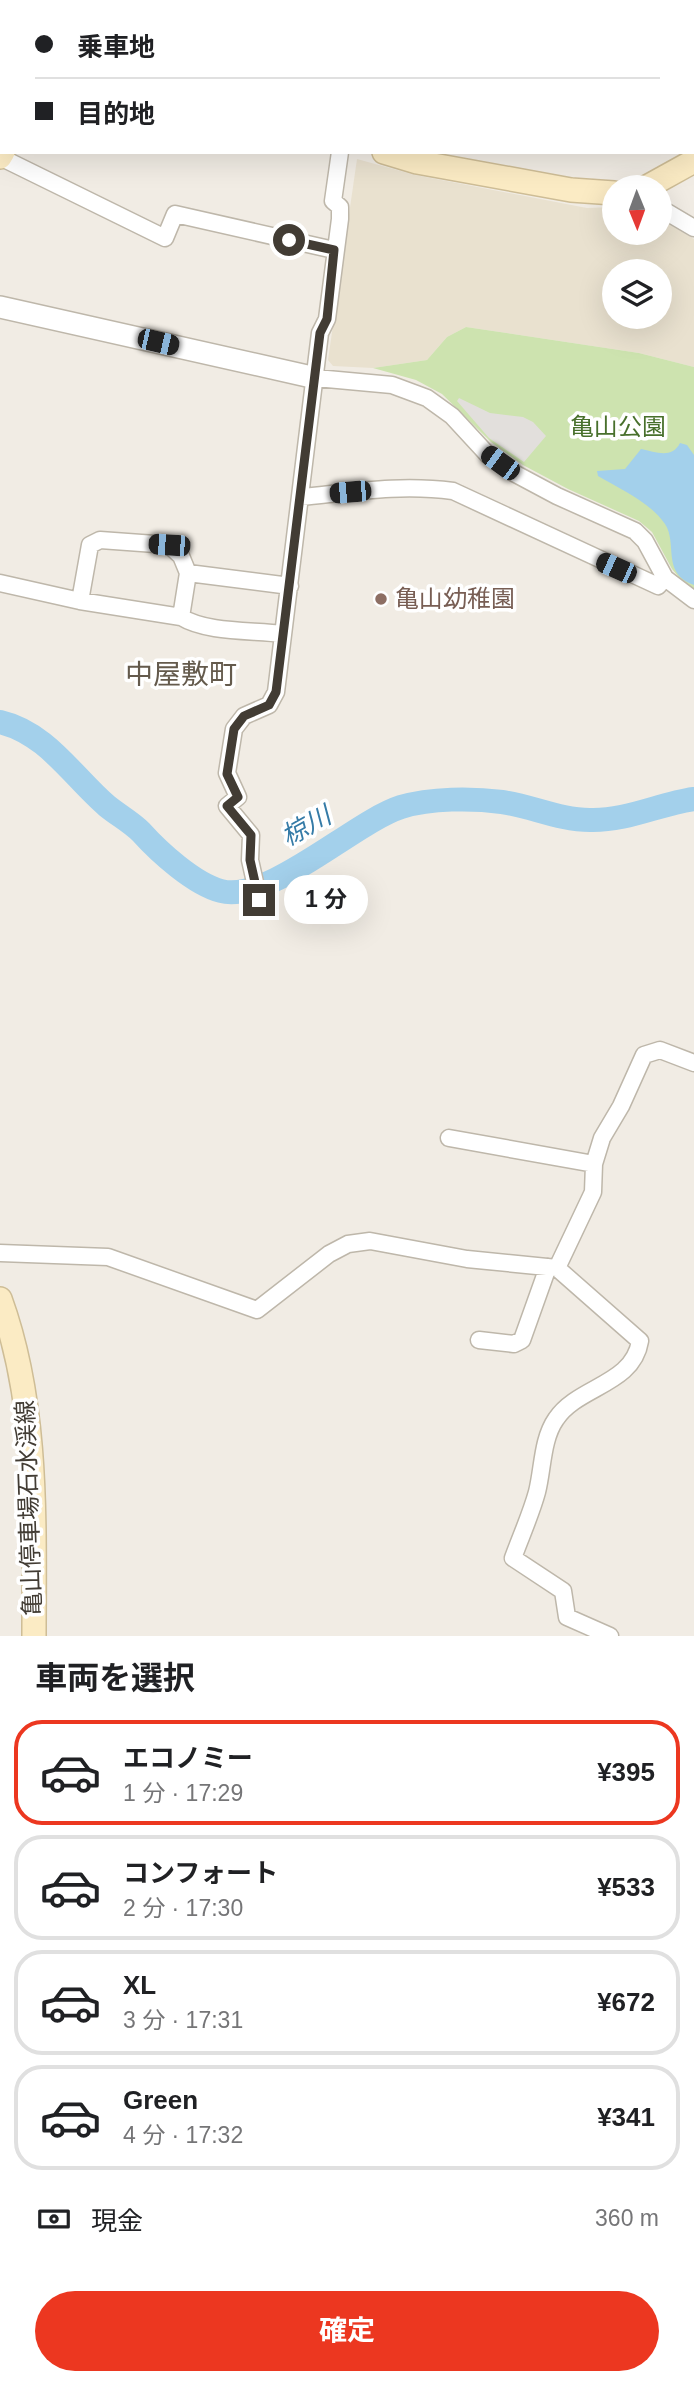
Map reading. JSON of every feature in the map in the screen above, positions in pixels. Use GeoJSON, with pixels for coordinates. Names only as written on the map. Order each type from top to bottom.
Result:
{"type":"FeatureCollection","features":[{"type":"Feature","properties":{"kind":"main road"},"geometry":{"type":"LineString","coordinates":[[390,154],[416,162],[558,187],[602,192]]}},
{"type":"Feature","properties":{"kind":"main road"},"geometry":{"type":"LineString","coordinates":[[670,175],[694,162]]}},
{"type":"Feature","properties":{"kind":"main road","name":"亀山停車場石水渓線"},"geometry":{"type":"LineString","coordinates":[[0,1299],[26,1398],[33,1512],[34,1636]]}},
{"type":"Feature","properties":{"kind":"street"},"geometry":{"type":"LineString","coordinates":[[259,899],[250,860],[251,835],[227,806],[238,797],[227,774],[234,729],[244,716],[269,705],[276,692],[340,207],[333,201],[340,154]]}},
{"type":"Feature","properties":{"kind":"street"},"geometry":{"type":"LineString","coordinates":[[0,157],[165,238],[175,214],[334,250]]}},
{"type":"Feature","properties":{"kind":"street"},"geometry":{"type":"LineString","coordinates":[[672,215],[694,228]]}},
{"type":"Feature","properties":{"kind":"street"},"geometry":{"type":"LineString","coordinates":[[0,307],[316,378],[392,385],[427,398],[452,416],[488,455],[512,472],[635,531],[645,541],[669,580],[694,600]]}},
{"type":"Feature","properties":{"kind":"street"},"geometry":{"type":"LineString","coordinates":[[301,497],[402,486],[453,491],[658,586],[669,580],[694,587]]}},
{"type":"Feature","properties":{"kind":"street"},"geometry":{"type":"LineString","coordinates":[[80,601],[90,545],[100,540],[169,545],[181,556],[188,573],[181,617]]}},
{"type":"Feature","properties":{"kind":"street"},"geometry":{"type":"LineString","coordinates":[[188,573],[290,586]]}},
{"type":"Feature","properties":{"kind":"street"},"geometry":{"type":"LineString","coordinates":[[0,583],[80,601],[181,617],[189,622],[216,627],[283,634]]}},
{"type":"Feature","properties":{"kind":"street"},"geometry":{"type":"LineString","coordinates":[[479,1340],[514,1343],[522,1340],[553,1267],[593,1192],[594,1164],[602,1138],[621,1107],[644,1055],[660,1050],[694,1063]]}},
{"type":"Feature","properties":{"kind":"street"},"geometry":{"type":"LineString","coordinates":[[449,1138],[594,1164]]}},
{"type":"Feature","properties":{"kind":"street"},"geometry":{"type":"LineString","coordinates":[[0,1253],[108,1257],[257,1310],[328,1254],[348,1244],[370,1241],[467,1259],[553,1267],[615,1316],[640,1341],[638,1357],[629,1367],[564,1409],[555,1420],[548,1436],[536,1496],[513,1558],[563,1591],[567,1617],[610,1636]]}},
{"type":"Feature","properties":{"kind":"shaded area"},"geometry":{"type":"Polygon","coordinates":[[[357,159],[415,175],[587,208],[602,207],[602,245],[672,245],[672,226],[694,239],[694,367],[639,353],[466,327],[447,337],[427,360],[373,368],[333,366],[328,360],[357,159]]]}},
{"type":"Feature","properties":{"kind":"shaded area"},"geometry":{"type":"Polygon","coordinates":[[[459,398],[490,413],[523,417],[533,422],[546,436],[524,462],[489,438],[457,401],[459,398]]]}},
{"type":"Feature","properties":{"kind":"green space","name":"亀山公園"},"geometry":{"type":"Polygon","coordinates":[[[466,327],[639,353],[694,367],[694,595],[672,569],[652,532],[639,521],[523,465],[491,442],[442,394],[416,380],[373,368],[427,360],[447,337],[466,327]]]}},
{"type":"Feature","properties":{"kind":"water"},"geometry":{"type":"Polygon","coordinates":[[[680,443],[687,445],[694,455],[694,585],[677,573],[669,532],[659,516],[634,497],[598,476],[597,471],[625,469],[641,449],[668,453],[680,443]]]}},
{"type":"Feature","properties":{"kind":"waterway","name":"椋川"},"geometry":{"type":"LineString","coordinates":[[0,722],[17,728],[46,746],[95,795],[137,828],[157,849],[200,882],[221,891],[241,891],[263,885],[287,874],[382,815],[413,804],[465,799],[490,801],[568,818],[604,820],[694,799]]}},
{"type":"Feature","properties":{"kind":"place","name":"亀山幼稚園"},"geometry":{"type":"Point","coordinates":[381,599]}},
{"type":"Feature","properties":{"kind":"district","name":"中屋敷町"},"geometry":{"type":"Point","coordinates":[181,674]}},
{"type":"Feature","properties":{"kind":"route"},"geometry":{"type":"LineString","coordinates":[[259,900],[250,860],[253,843],[251,835],[235,819],[227,806],[238,797],[227,774],[234,729],[244,716],[269,705],[276,692],[320,333],[327,319],[334,250],[289,240]]}}]}
